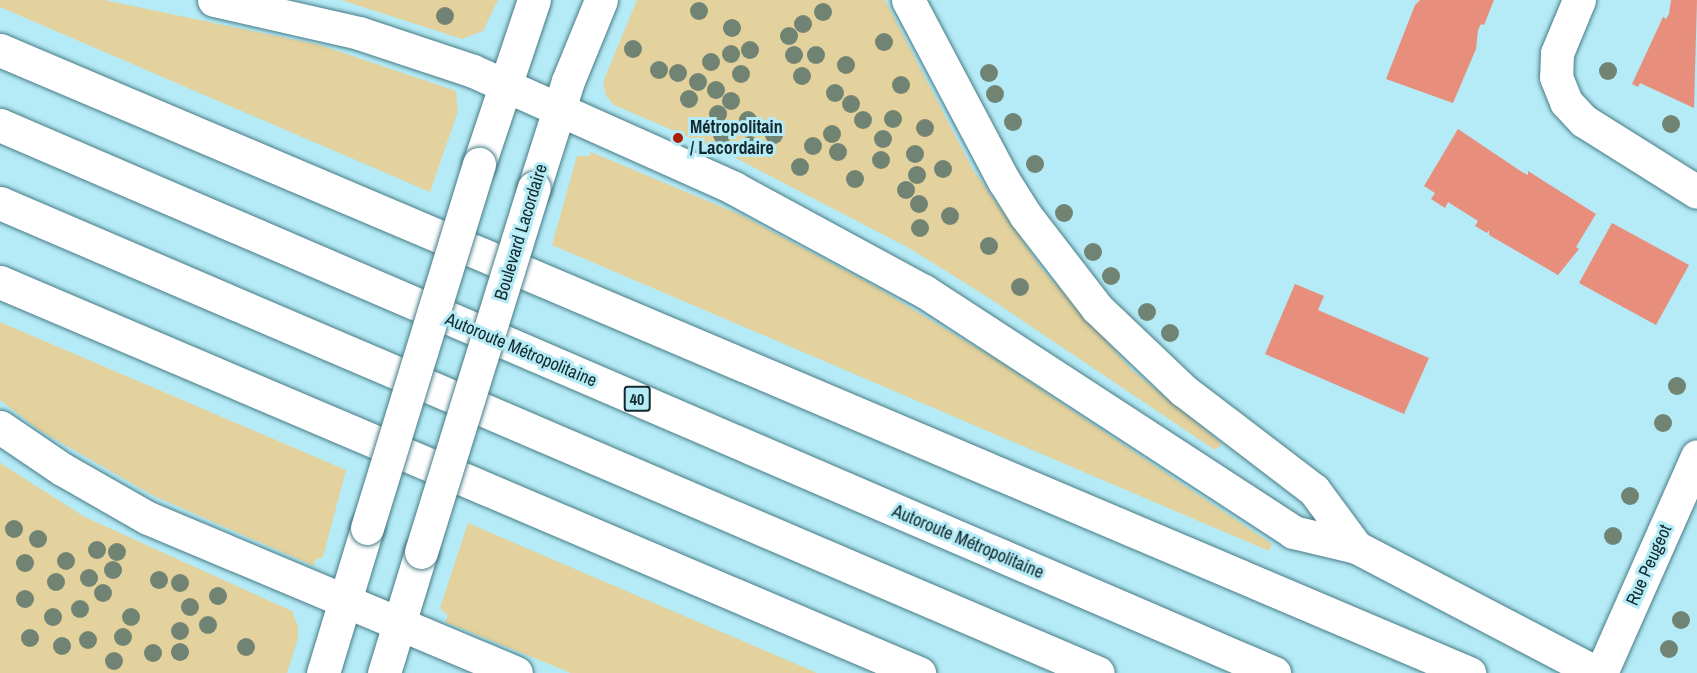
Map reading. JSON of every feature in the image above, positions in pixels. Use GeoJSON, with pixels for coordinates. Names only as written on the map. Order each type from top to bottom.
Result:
{"type":"FeatureCollection","features":[{"type":"Feature","properties":{"kind":"main road"},"geometry":{"type":"LineString","coordinates":[[214,0],[358,33],[503,85],[734,188],[832,239],[1015,348],[1293,532],[1356,547],[1598,673]]}},
{"type":"Feature","properties":{"kind":"main road"},"geometry":{"type":"LineString","coordinates":[[323,673],[503,85],[534,0]]}},
{"type":"Feature","properties":{"kind":"main road","name":"Boulevard Lacordaire"},"geometry":{"type":"LineString","coordinates":[[384,673],[558,109],[602,0]]}},
{"type":"Feature","properties":{"kind":"main road"},"geometry":{"type":"LineString","coordinates":[[908,0],[1004,181],[1026,216],[1097,308],[1183,390],[1314,490],[1356,547]]}},
{"type":"Feature","properties":{"kind":"main road"},"geometry":{"type":"LineString","coordinates":[[1579,0],[1557,53],[1556,77],[1566,102],[1584,121],[1697,192]]}},
{"type":"Feature","properties":{"kind":"main road"},"geometry":{"type":"LineString","coordinates":[[0,50],[1469,673]]}},
{"type":"Feature","properties":{"kind":"main road","name":"Autoroute Métropolitaine"},"geometry":{"type":"LineString","coordinates":[[0,125],[1274,673]]}},
{"type":"Feature","properties":{"kind":"main road"},"geometry":{"type":"LineString","coordinates":[[0,203],[1098,673]]}},
{"type":"Feature","properties":{"kind":"main road"},"geometry":{"type":"LineString","coordinates":[[0,282],[919,673]]}},
{"type":"Feature","properties":{"kind":"main road"},"geometry":{"type":"LineString","coordinates":[[0,428],[62,470],[148,518],[516,673]]}},
{"type":"Feature","properties":{"kind":"main road","name":"Rue Peugeot"},"geometry":{"type":"LineString","coordinates":[[1598,673],[1697,456]]}},
{"type":"Feature","properties":{"kind":"shaded area"},"geometry":{"type":"Polygon","coordinates":[[[0,0],[104,0],[320,45],[456,91],[458,111],[430,192],[0,7],[0,0]]]}},
{"type":"Feature","properties":{"kind":"shaded area"},"geometry":{"type":"Polygon","coordinates":[[[341,0],[498,0],[483,31],[462,39],[341,0]]]}},
{"type":"Feature","properties":{"kind":"shaded area"},"geometry":{"type":"Polygon","coordinates":[[[637,0],[885,0],[972,168],[1042,269],[1132,370],[1222,444],[1215,450],[989,298],[909,248],[728,154],[614,105],[606,96],[603,82],[637,0]]]}},
{"type":"Feature","properties":{"kind":"shaded area"},"geometry":{"type":"Polygon","coordinates":[[[591,152],[741,215],[876,287],[995,359],[1272,544],[1269,551],[552,245],[577,156],[589,156],[591,152]]]}},
{"type":"Feature","properties":{"kind":"shaded area"},"geometry":{"type":"Polygon","coordinates":[[[0,322],[346,470],[323,557],[315,560],[314,566],[154,496],[39,430],[0,400],[0,322]]]}},
{"type":"Feature","properties":{"kind":"shaded area"},"geometry":{"type":"Polygon","coordinates":[[[0,463],[85,517],[292,611],[298,626],[298,638],[287,673],[0,673],[0,463]]]}},
{"type":"Feature","properties":{"kind":"shaded area"},"geometry":{"type":"Polygon","coordinates":[[[468,523],[817,673],[571,673],[445,622],[448,616],[440,608],[468,523]]]}},
{"type":"Feature","properties":{"kind":"building"},"geometry":{"type":"Polygon","coordinates":[[[1420,0],[1494,0],[1484,25],[1481,24],[1478,30],[1476,49],[1453,103],[1386,79],[1415,5],[1420,0]]]}},
{"type":"Feature","properties":{"kind":"building"},"geometry":{"type":"Polygon","coordinates":[[[1671,0],[1697,0],[1694,108],[1640,83],[1638,87],[1632,84],[1663,17],[1666,19],[1669,14],[1671,0]]]}},
{"type":"Feature","properties":{"kind":"building"},"geometry":{"type":"Polygon","coordinates":[[[1458,129],[1522,172],[1528,175],[1528,171],[1596,214],[1576,247],[1579,249],[1558,275],[1489,235],[1489,230],[1487,233],[1475,226],[1478,221],[1448,202],[1445,208],[1431,199],[1435,193],[1424,186],[1458,129]]]}},
{"type":"Feature","properties":{"kind":"building"},"geometry":{"type":"Polygon","coordinates":[[[1612,223],[1689,265],[1656,325],[1579,283],[1612,223]]]}},
{"type":"Feature","properties":{"kind":"building"},"geometry":{"type":"Polygon","coordinates":[[[1295,284],[1324,296],[1318,310],[1429,358],[1404,414],[1265,354],[1295,284]]]}},
{"type":"Feature","properties":{"kind":"place","name":"Métropolitain / Lacordaire"},"geometry":{"type":"Point","coordinates":[678,138]}}]}
